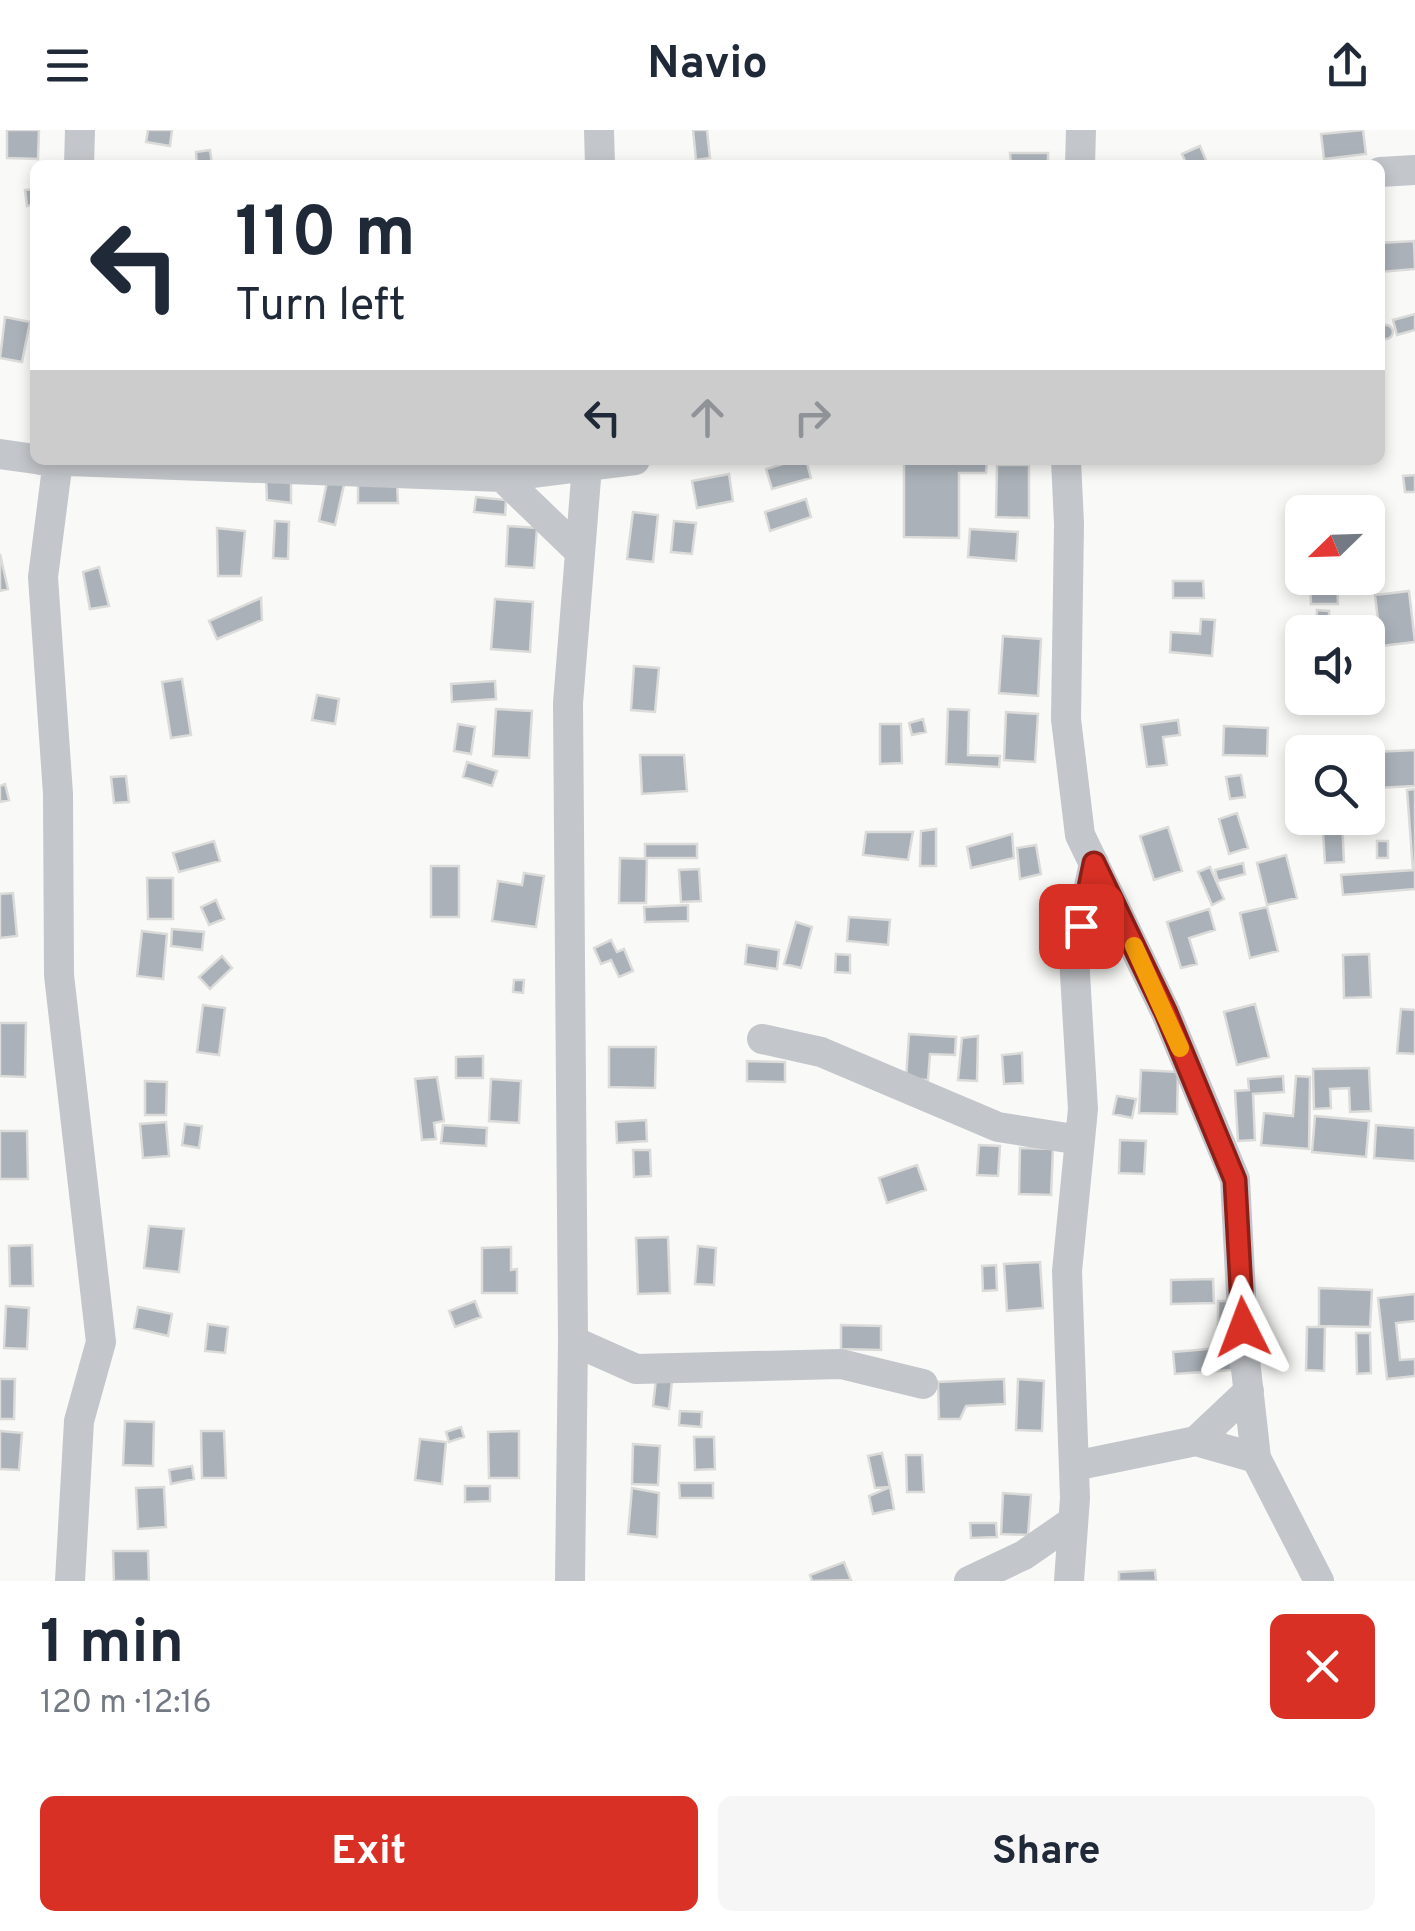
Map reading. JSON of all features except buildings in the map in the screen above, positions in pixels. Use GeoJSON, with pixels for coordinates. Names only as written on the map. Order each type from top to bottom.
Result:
{"type":"FeatureCollection","features":[{"type":"Feature","properties":{"kind":"street"},"geometry":{"type":"LineString","coordinates":[[80,130],[80,160]]}},
{"type":"Feature","properties":{"kind":"street"},"geometry":{"type":"LineString","coordinates":[[599,130],[600,160]]}},
{"type":"Feature","properties":{"kind":"street"},"geometry":{"type":"LineString","coordinates":[[1080,160],[1081,130]]}},
{"type":"Feature","properties":{"kind":"street"},"geometry":{"type":"LineString","coordinates":[[1385,172],[1415,170]]}},
{"type":"Feature","properties":{"kind":"street"},"geometry":{"type":"LineString","coordinates":[[0,454],[30,458]]}},
{"type":"Feature","properties":{"kind":"street"},"geometry":{"type":"LineString","coordinates":[[48,465],[43,577],[58,794],[59,975],[101,1342],[79,1422],[70,1581]]}},
{"type":"Feature","properties":{"kind":"street"},"geometry":{"type":"LineString","coordinates":[[182,465],[502,477],[595,465]]}},
{"type":"Feature","properties":{"kind":"street"},"geometry":{"type":"LineString","coordinates":[[1066,465],[1066,719],[1080,835],[1166,1013],[1235,1180],[1256,1458],[1319,1581]]}},
{"type":"Feature","properties":{"kind":"street"},"geometry":{"type":"LineString","coordinates":[[570,1581],[573,1341],[568,703],[587,466]]}},
{"type":"Feature","properties":{"kind":"street"},"geometry":{"type":"LineString","coordinates":[[502,477],[580,552]]}},
{"type":"Feature","properties":{"kind":"street"},"geometry":{"type":"LineString","coordinates":[[1069,1581],[1074,1466],[1066,1271],[1083,1109],[1074,957],[1094,863]]}},
{"type":"Feature","properties":{"kind":"street"},"geometry":{"type":"LineString","coordinates":[[762,1039],[821,1052],[998,1127],[1080,1140]]}},
{"type":"Feature","properties":{"kind":"street"},"geometry":{"type":"LineString","coordinates":[[573,1341],[636,1369],[842,1364],[923,1384]]}},
{"type":"Feature","properties":{"kind":"street"},"geometry":{"type":"LineString","coordinates":[[1196,1441],[1248,1391]]}},
{"type":"Feature","properties":{"kind":"street"},"geometry":{"type":"LineString","coordinates":[[1074,1466],[1196,1441],[1256,1458]]}},
{"type":"Feature","properties":{"kind":"street"},"geometry":{"type":"LineString","coordinates":[[969,1581],[1024,1554],[1073,1521]]}},
{"type":"Feature","properties":{"kind":"slow traffic"},"geometry":{"type":"LineString","coordinates":[[1134,946],[1180,1048]]}},
{"type":"Feature","properties":{"kind":"route"},"geometry":{"type":"LineString","coordinates":[[1081,926],[1094,863],[1166,1013],[1235,1180],[1243,1327]]}}]}
